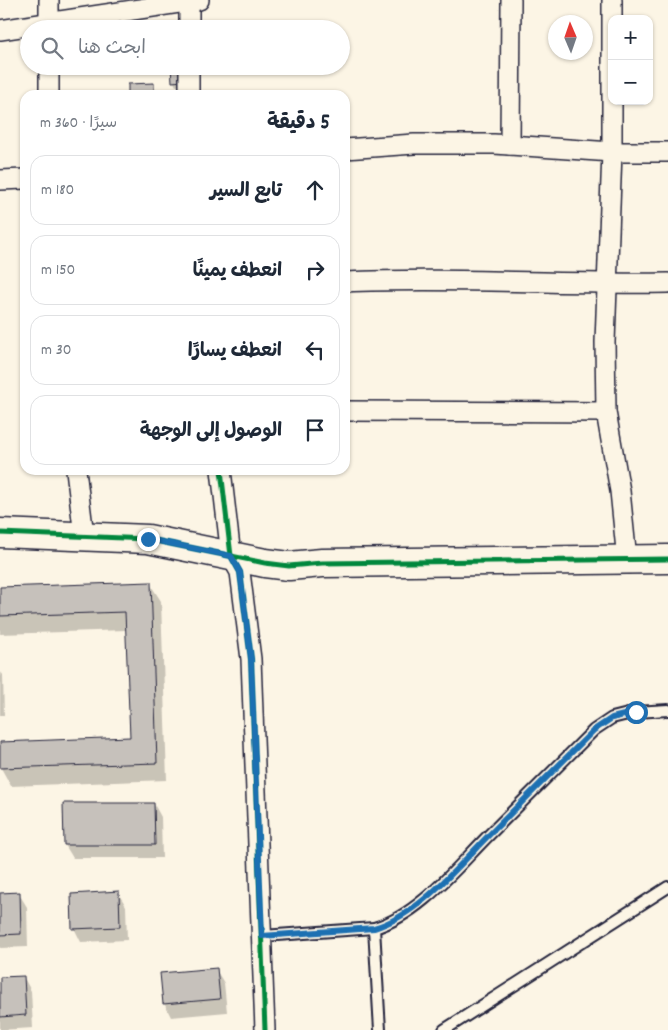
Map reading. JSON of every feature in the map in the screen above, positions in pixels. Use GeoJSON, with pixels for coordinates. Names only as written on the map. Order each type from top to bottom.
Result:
{"type":"FeatureCollection","features":[{"type":"Feature","properties":{"kind":"street"},"geometry":{"type":"LineString","coordinates":[[49,0],[49,20]]}},
{"type":"Feature","properties":{"kind":"street"},"geometry":{"type":"LineString","coordinates":[[189,0],[189,20]]}},
{"type":"Feature","properties":{"kind":"street"},"geometry":{"type":"LineString","coordinates":[[81,20],[189,0],[199,0]]}},
{"type":"Feature","properties":{"kind":"street"},"geometry":{"type":"LineString","coordinates":[[510,145],[511,0]]}},
{"type":"Feature","properties":{"kind":"street"},"geometry":{"type":"LineString","coordinates":[[612,0],[612,152],[605,342],[606,412],[618,482],[627,560]]}},
{"type":"Feature","properties":{"kind":"street"},"geometry":{"type":"LineString","coordinates":[[0,30],[20,28]]}},
{"type":"Feature","properties":{"kind":"street"},"geometry":{"type":"LineString","coordinates":[[49,75],[49,90]]}},
{"type":"Feature","properties":{"kind":"street"},"geometry":{"type":"LineString","coordinates":[[189,75],[189,90]]}},
{"type":"Feature","properties":{"kind":"street"},"geometry":{"type":"LineString","coordinates":[[350,149],[414,144],[510,145],[612,152],[668,152]]}},
{"type":"Feature","properties":{"kind":"street"},"geometry":{"type":"LineString","coordinates":[[0,180],[20,179]]}},
{"type":"Feature","properties":{"kind":"street"},"geometry":{"type":"LineString","coordinates":[[350,282],[484,280],[608,284],[668,283]]}},
{"type":"Feature","properties":{"kind":"street"},"geometry":{"type":"LineString","coordinates":[[350,411],[606,412]]}},
{"type":"Feature","properties":{"kind":"street"},"geometry":{"type":"LineString","coordinates":[[77,475],[84,536]]}},
{"type":"Feature","properties":{"kind":"street"},"geometry":{"type":"LineString","coordinates":[[222,475],[231,556],[240,572],[251,659],[265,1030]]}},
{"type":"Feature","properties":{"kind":"street"},"geometry":{"type":"LineString","coordinates":[[0,533],[148,539],[265,563],[289,566],[322,563],[668,559]]}},
{"type":"Feature","properties":{"kind":"lane"},"geometry":{"type":"LineString","coordinates":[[262,936],[374,928],[388,924],[410,911],[440,884],[594,730],[612,718],[636,712],[668,710]]}},
{"type":"Feature","properties":{"kind":"lane"},"geometry":{"type":"LineString","coordinates":[[444,1030],[668,887]]}},
{"type":"Feature","properties":{"kind":"lane"},"geometry":{"type":"LineString","coordinates":[[374,928],[380,1030]]}},
{"type":"Feature","properties":{"kind":"building"},"geometry":{"type":"Polygon","coordinates":[[[172,75],[184,75],[184,81],[172,82],[172,75]]]}},
{"type":"Feature","properties":{"kind":"building"},"geometry":{"type":"Polygon","coordinates":[[[154,83],[154,90],[128,90],[128,84],[154,83]]]}},
{"type":"Feature","properties":{"kind":"building"},"geometry":{"type":"Polygon","coordinates":[[[151,582],[157,763],[0,768],[0,742],[130,737],[125,612],[0,616],[0,587],[151,582]]]}},
{"type":"Feature","properties":{"kind":"building"},"geometry":{"type":"Polygon","coordinates":[[[63,803],[154,803],[155,845],[64,845],[63,803]]]}},
{"type":"Feature","properties":{"kind":"building"},"geometry":{"type":"Polygon","coordinates":[[[119,891],[120,927],[72,929],[71,894],[119,891]]]}},
{"type":"Feature","properties":{"kind":"building"},"geometry":{"type":"Polygon","coordinates":[[[20,892],[21,934],[0,935],[0,893],[20,892]]]}},
{"type":"Feature","properties":{"kind":"building"},"geometry":{"type":"Polygon","coordinates":[[[217,968],[220,999],[163,1004],[160,973],[217,968]]]}},
{"type":"Feature","properties":{"kind":"building"},"geometry":{"type":"Polygon","coordinates":[[[24,976],[26,1015],[0,1017],[0,977],[24,976]]]}},
{"type":"Feature","properties":{"kind":"cycle path"},"geometry":{"type":"LineString","coordinates":[[222,475],[231,556],[240,572],[251,659],[265,1030]]}},
{"type":"Feature","properties":{"kind":"cycle path"},"geometry":{"type":"LineString","coordinates":[[0,533],[148,539],[265,563],[289,566],[322,563],[668,559]]}},
{"type":"Feature","properties":{"kind":"route"},"geometry":{"type":"LineString","coordinates":[[148,539],[231,556],[240,572],[251,659],[262,936],[374,928],[388,924],[410,911],[440,884],[594,730],[612,718],[636,712]]}}]}
